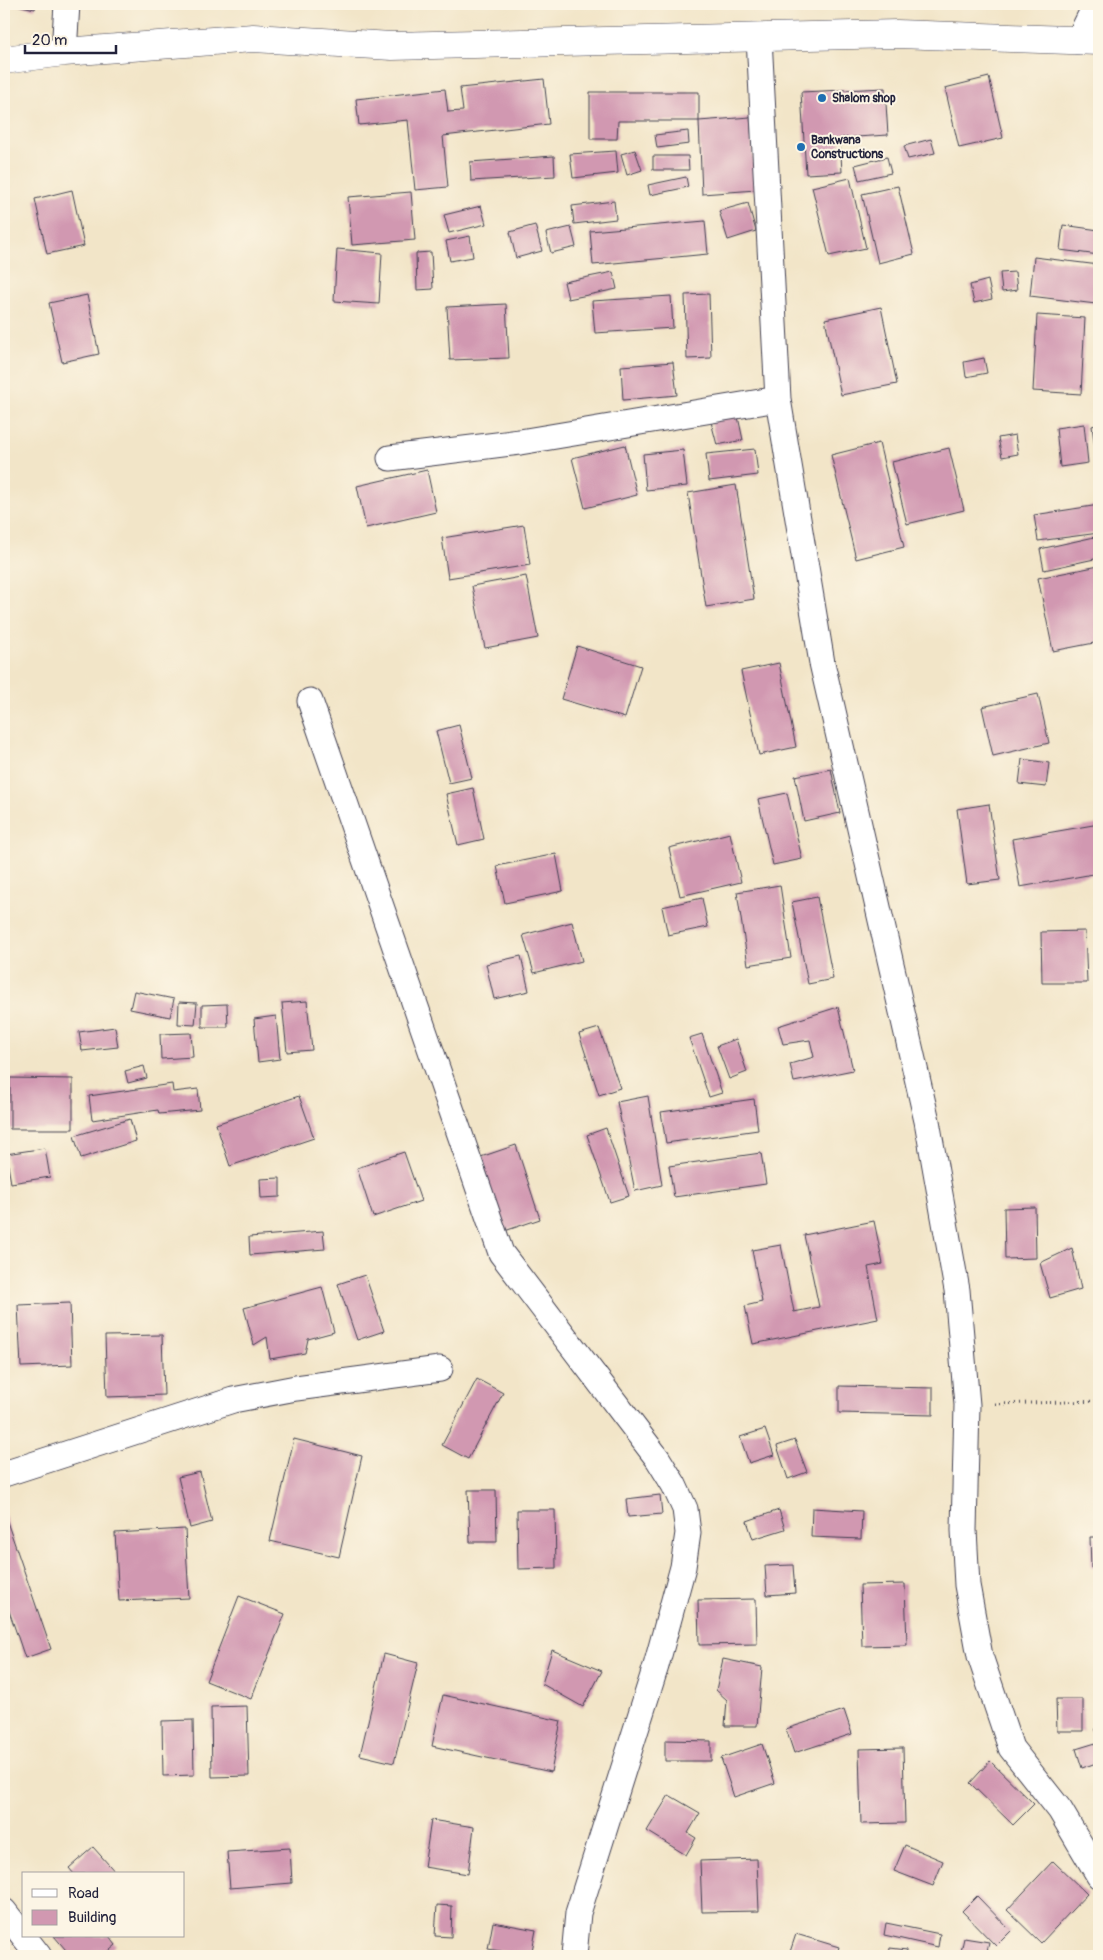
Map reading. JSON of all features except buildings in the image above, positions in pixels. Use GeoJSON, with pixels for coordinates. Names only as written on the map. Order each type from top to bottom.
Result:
{"type":"FeatureCollection","features":[{"type":"Feature","properties":{"kind":"street"},"geometry":{"type":"LineString","coordinates":[[64,52],[67,4]]}},
{"type":"Feature","properties":{"kind":"street"},"geometry":{"type":"LineString","coordinates":[[4,60],[64,52],[253,38],[392,46],[897,34],[1089,41],[1096,4]]}},
{"type":"Feature","properties":{"kind":"street"},"geometry":{"type":"LineString","coordinates":[[759,38],[778,399],[822,663],[927,1121],[957,1290],[967,1404],[964,1530],[967,1585],[980,1656],[1011,1748],[1060,1810],[1099,1876]]}},
{"type":"Feature","properties":{"kind":"street"},"geometry":{"type":"LineString","coordinates":[[390,458],[520,442],[778,399]]}},
{"type":"Feature","properties":{"kind":"street"},"geometry":{"type":"LineString","coordinates":[[310,701],[501,1253],[658,1459],[685,1508],[688,1533],[683,1567],[656,1666],[578,1913],[574,1956]]}},
{"type":"Feature","properties":{"kind":"street"},"geometry":{"type":"LineString","coordinates":[[4,1474],[233,1400],[296,1388],[440,1368]]}},
{"type":"Feature","properties":{"kind":"street"},"geometry":{"type":"LineString","coordinates":[[4,1911],[22,1934]]}},
{"type":"Feature","properties":{"kind":"street"},"geometry":{"type":"LineString","coordinates":[[25,1938],[39,1956]]}},
{"type":"Feature","properties":{"kind":"path"},"geometry":{"type":"LineString","coordinates":[[967,1404],[1099,1401]]}},
{"type":"Feature","properties":{"kind":"place","name":"Shalom shop"},"geometry":{"type":"Point","coordinates":[822,98]}},
{"type":"Feature","properties":{"kind":"place","name":"Bankwana Constructions"},"geometry":{"type":"Point","coordinates":[801,147]}}]}
